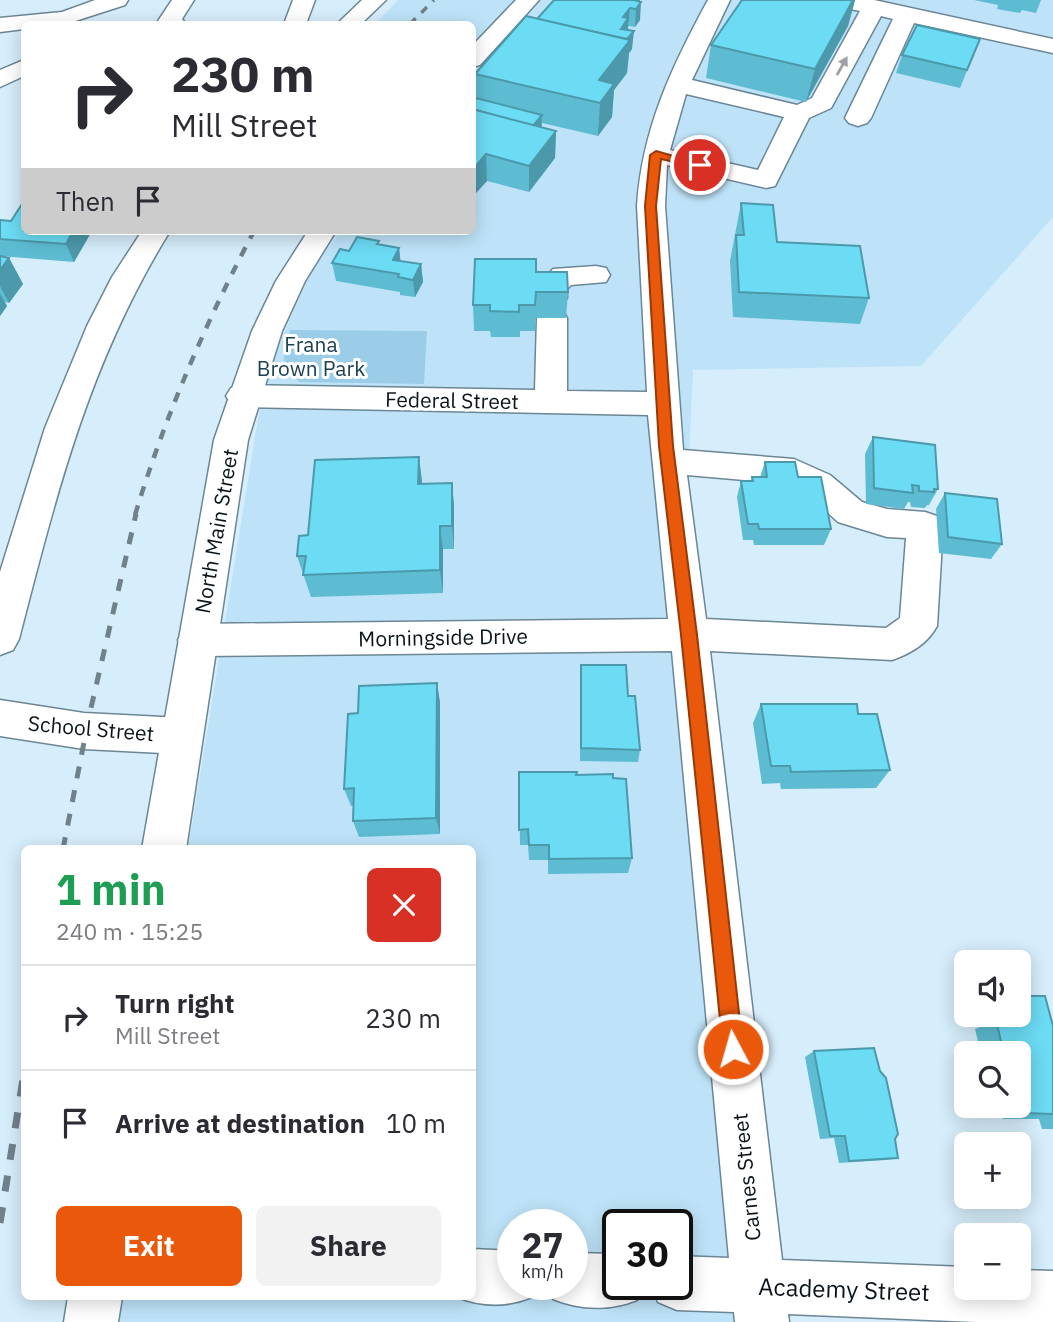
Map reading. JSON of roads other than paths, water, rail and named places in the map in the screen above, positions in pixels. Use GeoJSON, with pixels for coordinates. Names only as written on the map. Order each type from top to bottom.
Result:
{"type":"FeatureCollection","features":[{"type":"Feature","properties":{"kind":"street"},"geometry":{"type":"LineString","coordinates":[[67,21],[117,0]]}},
{"type":"Feature","properties":{"kind":"street"},"geometry":{"type":"LineString","coordinates":[[169,21],[183,0]]}},
{"type":"Feature","properties":{"kind":"street"},"geometry":{"type":"LineString","coordinates":[[296,21],[304,0]]}},
{"type":"Feature","properties":{"kind":"street"},"geometry":{"type":"LineString","coordinates":[[351,21],[375,0]]}},
{"type":"Feature","properties":{"kind":"street"},"geometry":{"type":"LineString","coordinates":[[476,56],[528,0]]}},
{"type":"Feature","properties":{"kind":"street","name":"Carnes Street"},"geometry":{"type":"LineString","coordinates":[[719,0],[677,84],[656,155],[651,206],[668,461],[760,1304]]}},
{"type":"Feature","properties":{"kind":"street"},"geometry":{"type":"LineString","coordinates":[[838,0],[1053,46]]}},
{"type":"Feature","properties":{"kind":"street"},"geometry":{"type":"LineString","coordinates":[[677,84],[799,113],[822,103],[874,7]]}},
{"type":"Feature","properties":{"kind":"street"},"geometry":{"type":"LineString","coordinates":[[858,118],[907,14]]}},
{"type":"Feature","properties":{"kind":"street"},"geometry":{"type":"LineString","coordinates":[[0,25],[21,24]]}},
{"type":"Feature","properties":{"kind":"street"},"geometry":{"type":"LineString","coordinates":[[0,80],[21,69]]}},
{"type":"Feature","properties":{"kind":"street"},"geometry":{"type":"LineString","coordinates":[[656,155],[766,180],[799,113]]}},
{"type":"Feature","properties":{"kind":"street"},"geometry":{"type":"LineString","coordinates":[[0,639],[46,479],[86,364],[118,293],[154,235]]}},
{"type":"Feature","properties":{"kind":"street","name":"North Main Street"},"geometry":{"type":"LineString","coordinates":[[165,845],[231,440],[242,396],[257,351],[274,313],[320,235]]}},
{"type":"Feature","properties":{"kind":"street"},"geometry":{"type":"LineString","coordinates":[[551,402],[552,287],[562,276],[596,275]]}},
{"type":"Feature","properties":{"kind":"street","name":"Federal Street"},"geometry":{"type":"LineString","coordinates":[[242,396],[663,404]]}},
{"type":"Feature","properties":{"kind":"street","name":"Morningside Drive"},"geometry":{"type":"LineString","coordinates":[[197,640],[689,635],[892,644],[918,626],[925,526],[887,523],[850,512],[818,484],[794,472],[668,461]]}},
{"type":"Feature","properties":{"kind":"street","name":"School Street"},"geometry":{"type":"LineString","coordinates":[[0,718],[84,731],[182,736]]}},
{"type":"Feature","properties":{"kind":"street"},"geometry":{"type":"LineString","coordinates":[[476,1276],[497,1277]]}},
{"type":"Feature","properties":{"kind":"street","name":"Academy Street"},"geometry":{"type":"LineString","coordinates":[[693,1287],[760,1304],[1053,1298]]}},
{"type":"Feature","properties":{"kind":"street"},"geometry":{"type":"LineString","coordinates":[[91,1322],[95,1300]]}},
{"type":"Feature","properties":{"kind":"railway"},"geometry":{"type":"LineString","coordinates":[[413,21],[434,0]]}},
{"type":"Feature","properties":{"kind":"railway"},"geometry":{"type":"LineString","coordinates":[[135,515],[188,370],[252,235]]}},
{"type":"Feature","properties":{"kind":"railway"},"geometry":{"type":"LineString","coordinates":[[64,845],[90,712],[136,514]]}},
{"type":"Feature","properties":{"kind":"railway"},"geometry":{"type":"LineString","coordinates":[[0,1223],[21,1092]]}},
{"type":"Feature","properties":{"kind":"park label","name":"Frana Brown Park"},"geometry":{"type":"Point","coordinates":[311,356]}}]}
